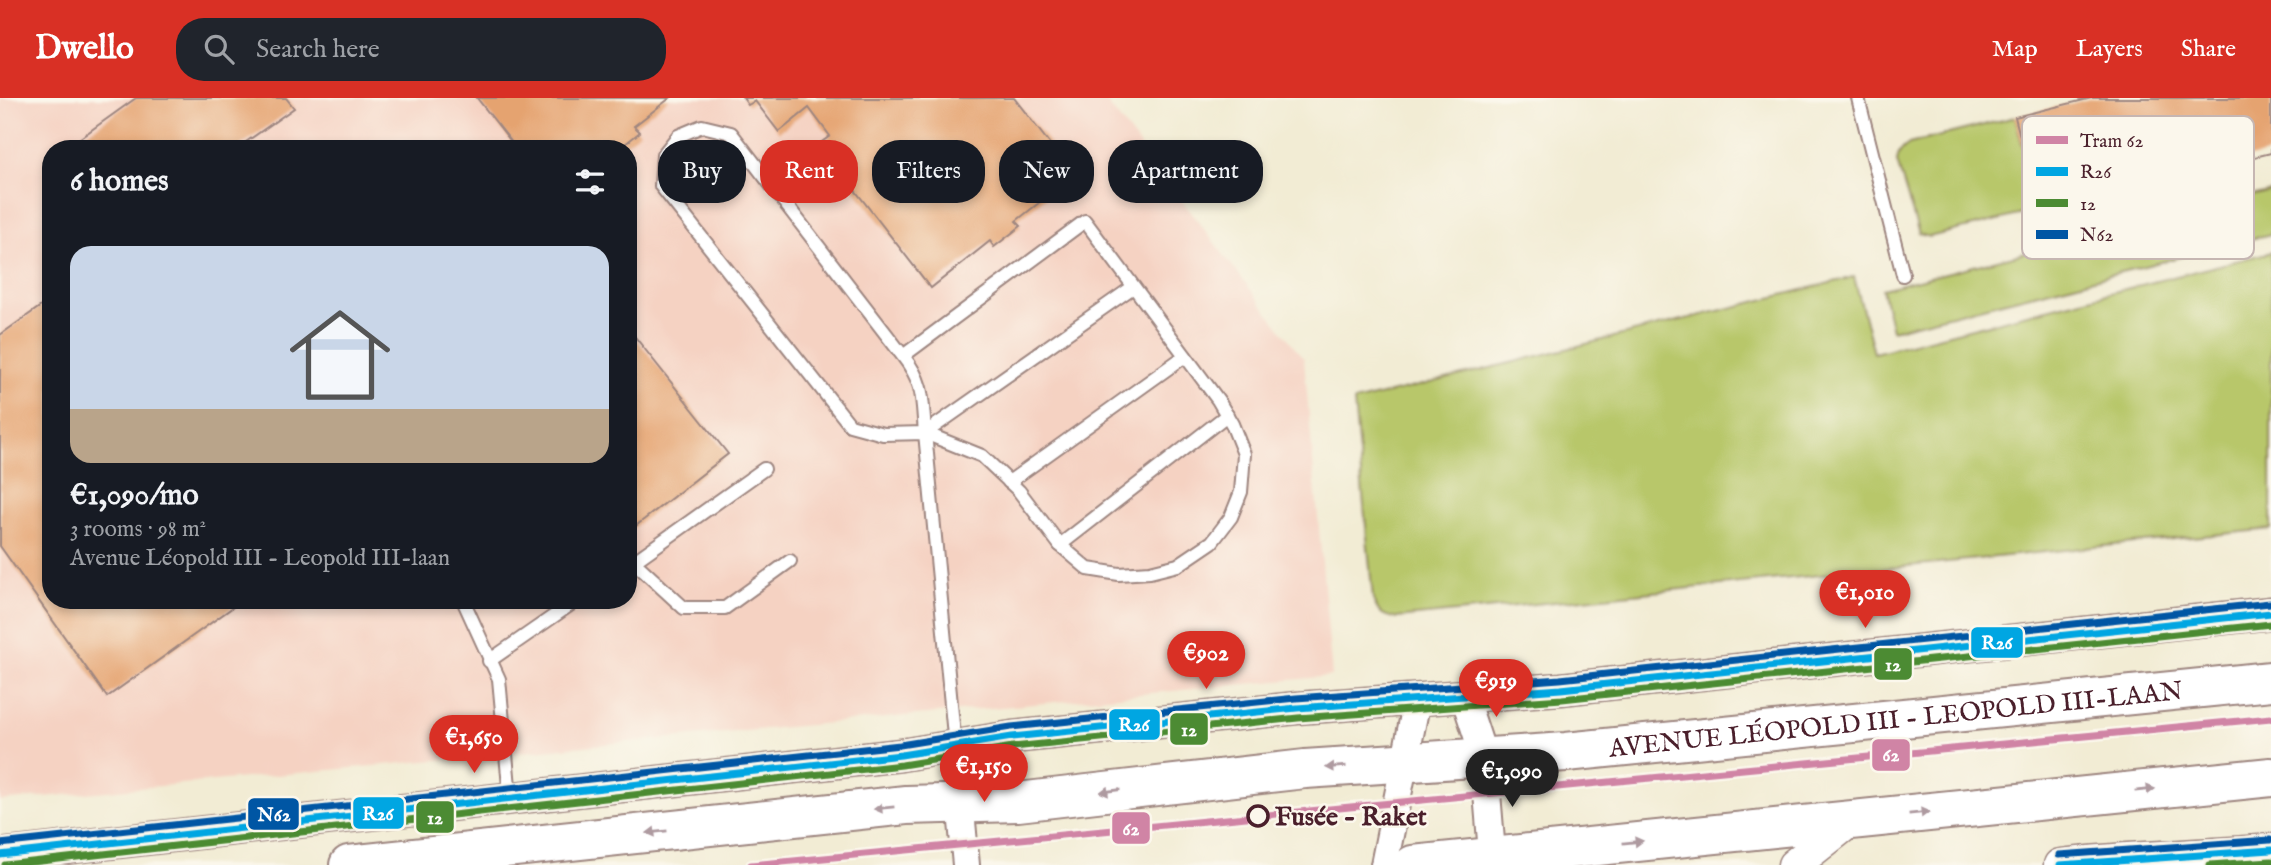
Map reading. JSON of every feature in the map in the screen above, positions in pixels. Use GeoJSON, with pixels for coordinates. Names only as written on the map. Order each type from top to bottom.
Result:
{"type":"FeatureCollection","features":[{"type":"Feature","properties":{"kind":"main road","name":"AVENUE LÉOPOLD III - LEOPOLD III-LAAN"},"geometry":{"type":"LineString","coordinates":[[349,865],[906,805],[1018,802],[1305,769],[1580,751],[2271,681]]}},
{"type":"Feature","properties":{"kind":"main road"},"geometry":{"type":"LineString","coordinates":[[1413,865],[1492,861],[1851,820],[2271,777]]}},
{"type":"Feature","properties":{"kind":"street"},"geometry":{"type":"LineString","coordinates":[[0,855],[901,755],[1012,737],[1297,708],[1561,689],[2271,613]]}},
{"type":"Feature","properties":{"kind":"street"},"geometry":{"type":"LineString","coordinates":[[1464,696],[1484,757],[1492,861]]}},
{"type":"Feature","properties":{"kind":"street"},"geometry":{"type":"LineString","coordinates":[[1384,865],[1417,699]]}},
{"type":"Feature","properties":{"kind":"street"},"geometry":{"type":"LineString","coordinates":[[955,746],[966,865]]}},
{"type":"Feature","properties":{"kind":"street"},"geometry":{"type":"LineString","coordinates":[[1794,865],[1851,820]]}},
{"type":"Feature","properties":{"kind":"street"},"geometry":{"type":"LineString","coordinates":[[2060,865],[2271,850]]}},
{"type":"Feature","properties":{"kind":"lane"},"geometry":{"type":"LineString","coordinates":[[1858,98],[1903,275]]}},
{"type":"Feature","properties":{"kind":"lane"},"geometry":{"type":"LineString","coordinates":[[903,356],[1085,221],[1227,415],[1244,454],[1241,492],[1231,517],[1212,542],[1178,565],[1150,572],[1119,573],[1088,569],[1060,545],[1019,491],[982,456],[925,433],[883,435],[850,425],[661,186],[663,155],[678,136],[702,126],[731,133],[903,356],[921,385],[925,433],[955,746]]}},
{"type":"Feature","properties":{"kind":"lane"},"geometry":{"type":"LineString","coordinates":[[925,433],[1133,287]]}},
{"type":"Feature","properties":{"kind":"lane"},"geometry":{"type":"LineString","coordinates":[[1010,482],[1185,356]]}},
{"type":"Feature","properties":{"kind":"lane"},"geometry":{"type":"LineString","coordinates":[[1060,545],[1227,415]]}},
{"type":"Feature","properties":{"kind":"lane"},"geometry":{"type":"LineString","coordinates":[[637,559],[764,469]]}},
{"type":"Feature","properties":{"kind":"lane"},"geometry":{"type":"LineString","coordinates":[[637,568],[684,608],[725,608],[790,561]]}},
{"type":"Feature","properties":{"kind":"lane"},"geometry":{"type":"LineString","coordinates":[[467,609],[488,661],[499,679],[510,798]]}},
{"type":"Feature","properties":{"kind":"lane"},"geometry":{"type":"LineString","coordinates":[[488,661],[564,609]]}},
{"type":"Feature","properties":{"kind":"shaded area"},"geometry":{"type":"Polygon","coordinates":[[[0,98],[1103,98],[1135,140],[1108,140],[1108,203],[1184,203],[1304,359],[1332,676],[0,801],[0,98]]]}},
{"type":"Feature","properties":{"kind":"green space"},"geometry":{"type":"Polygon","coordinates":[[[2015,117],[2022,144],[2022,214],[1929,237],[1919,234],[1897,162],[1899,154],[1909,144],[2015,117]]]}},
{"type":"Feature","properties":{"kind":"green space"},"geometry":{"type":"Polygon","coordinates":[[[2271,191],[2271,234],[2254,238],[2254,195],[2271,191]]]}},
{"type":"Feature","properties":{"kind":"green space"},"geometry":{"type":"Polygon","coordinates":[[[2271,252],[2271,529],[1397,618],[1381,613],[1373,599],[1354,402],[1854,277],[1874,353],[2243,259],[2254,259],[2254,256],[2271,252]]]}},
{"type":"Feature","properties":{"kind":"green space"},"geometry":{"type":"Polygon","coordinates":[[[2022,254],[2022,259],[2172,259],[1892,330],[1882,289],[2022,254]]]}},
{"type":"Feature","properties":{"kind":"building"},"geometry":{"type":"Polygon","coordinates":[[[136,98],[286,98],[294,108],[249,140],[78,140],[136,98]]]}},
{"type":"Feature","properties":{"kind":"building"},"geometry":{"type":"Polygon","coordinates":[[[477,98],[670,98],[634,126],[640,132],[630,140],[510,140],[477,98]]]}},
{"type":"Feature","properties":{"kind":"building"},"geometry":{"type":"Polygon","coordinates":[[[743,98],[1014,98],[1047,140],[999,140],[999,203],[1039,203],[1016,221],[1021,226],[994,247],[990,241],[931,288],[858,194],[858,140],[824,140],[830,136],[809,108],[779,132],[755,101],[748,105],[743,98]]]}},
{"type":"Feature","properties":{"kind":"building"},"geometry":{"type":"Polygon","coordinates":[[[2092,98],[2271,98],[2271,153],[2254,157],[2254,116],[2022,116],[2022,144],[2015,117],[2092,98]]]}},
{"type":"Feature","properties":{"kind":"building"},"geometry":{"type":"Polygon","coordinates":[[[42,305],[42,605],[0,546],[0,335],[42,305]]]}},
{"type":"Feature","properties":{"kind":"building"},"geometry":{"type":"Polygon","coordinates":[[[637,339],[728,454],[637,525],[637,339]]]}},
{"type":"Feature","properties":{"kind":"building"},"geometry":{"type":"Polygon","coordinates":[[[45,609],[230,609],[107,697],[45,609]]]}},
{"type":"Feature","properties":{"kind":"tram line","name":"62"},"geometry":{"type":"LineString","coordinates":[[751,865],[2271,718]]}},
{"type":"Feature","properties":{"kind":"transit line","name":"N62"},"geometry":{"type":"LineString","coordinates":[[0,844],[900,745],[1011,727],[1296,698],[1560,679],[2270,603]]}},
{"type":"Feature","properties":{"kind":"transit line","name":"R26"},"geometry":{"type":"LineString","coordinates":[[0,855],[901,755],[1012,737],[1297,708],[1561,689],[2271,613]]}},
{"type":"Feature","properties":{"kind":"transit line","name":"12"},"geometry":{"type":"LineString","coordinates":[[5,865],[902,765],[1013,747],[1298,718],[1562,699],[2271,624]]}},
{"type":"Feature","properties":{"kind":"transit line","name":"N62"},"geometry":{"type":"LineString","coordinates":[[2059,855],[2270,840]]}},
{"type":"Feature","properties":{"kind":"transit line","name":"R26"},"geometry":{"type":"LineString","coordinates":[[2060,865],[2271,850]]}},
{"type":"Feature","properties":{"kind":"transit line","name":"12"},"geometry":{"type":"LineString","coordinates":[[2210,865],[2271,861]]}},
{"type":"Feature","properties":{"kind":"place","name":"Fusée - Raket"},"geometry":{"type":"Point","coordinates":[1258,816]}}]}
